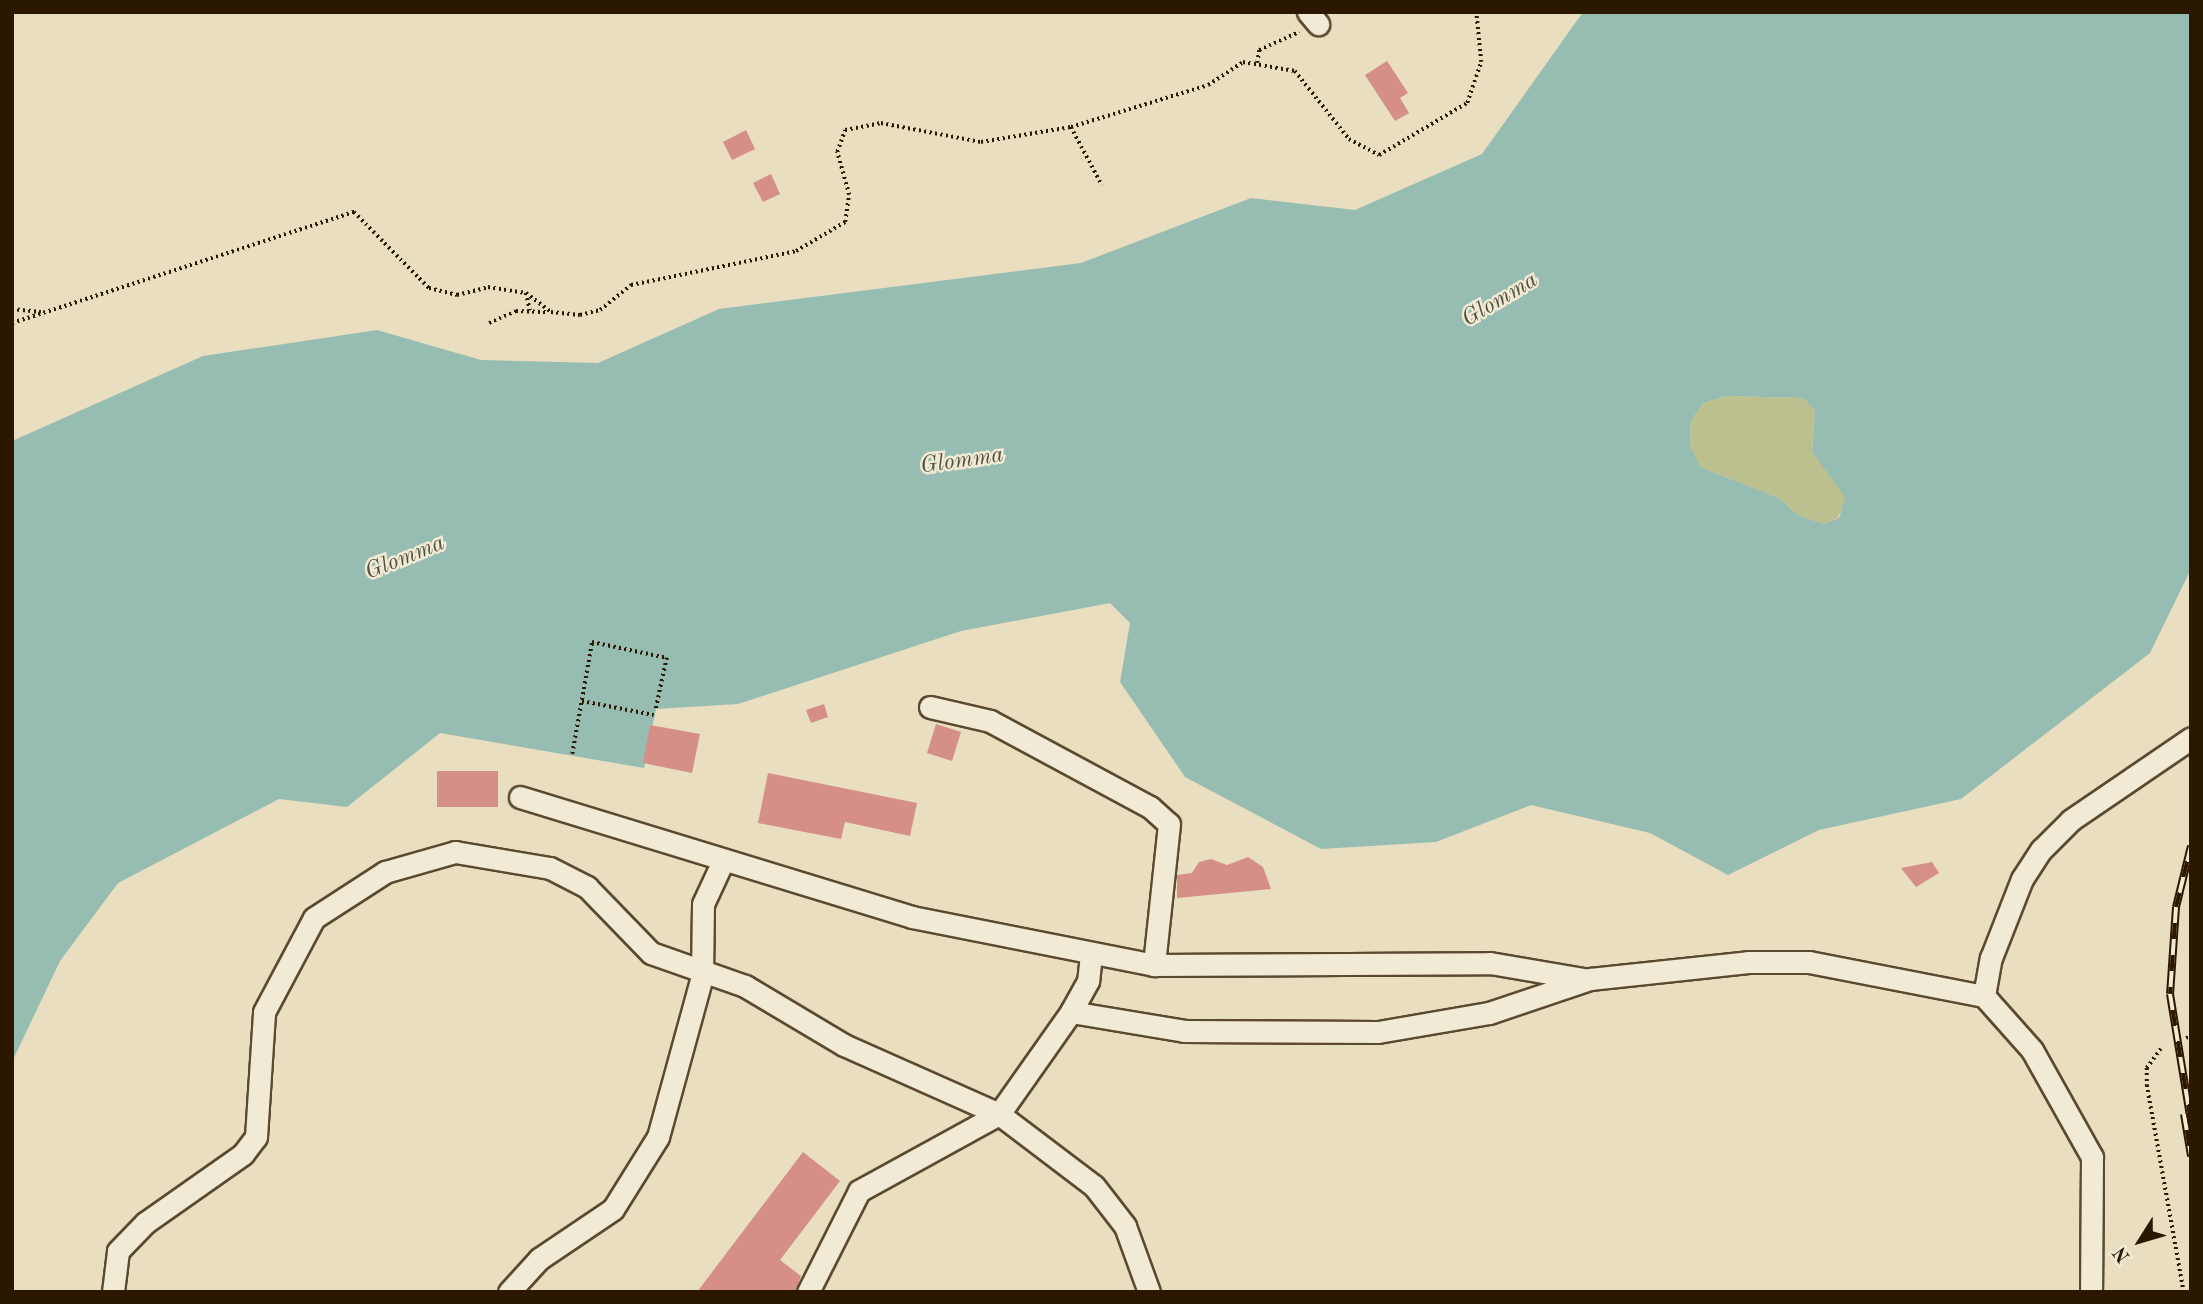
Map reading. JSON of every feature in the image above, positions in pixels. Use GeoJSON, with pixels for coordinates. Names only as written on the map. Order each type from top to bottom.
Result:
{"type":"FeatureCollection","features":[{"type":"Feature","properties":{"kind":"street"},"geometry":{"type":"LineString","coordinates":[[930,707],[990,721],[1150,807],[1170,824],[1154,965]]}},
{"type":"Feature","properties":{"kind":"street"},"geometry":{"type":"LineString","coordinates":[[1984,996],[1991,958],[2022,879],[2041,850],[2071,821],[2191,738]]}},
{"type":"Feature","properties":{"kind":"street"},"geometry":{"type":"LineString","coordinates":[[520,797],[722,863],[912,917],[1154,965],[1490,963],[1590,979]]}},
{"type":"Feature","properties":{"kind":"street"},"geometry":{"type":"LineString","coordinates":[[113,1292],[118,1251],[145,1223],[243,1154],[256,1137],[264,1012],[282,968],[314,918],[359,885],[418,859],[455,852],[550,868],[587,887],[651,953],[702,976],[745,986],[844,1045],[999,1114],[1094,1186],[1125,1226],[1149,1292]]}},
{"type":"Feature","properties":{"kind":"street"},"geometry":{"type":"LineString","coordinates":[[509,1292],[538,1259],[613,1209],[639,1174],[658,1137],[702,976],[703,904],[722,863]]}},
{"type":"Feature","properties":{"kind":"street"},"geometry":{"type":"LineString","coordinates":[[808,1292],[870,1181],[959,1140],[999,1114],[1071,1012],[1088,981],[1091,954]]}},
{"type":"Feature","properties":{"kind":"street"},"geometry":{"type":"LineString","coordinates":[[1071,1012],[1184,1031],[1378,1032],[1489,1013],[1590,979],[1748,962],[1809,962],[1984,996],[2032,1050],[2092,1157],[2091,1292]]}},
{"type":"Feature","properties":{"kind":"path"},"geometry":{"type":"LineString","coordinates":[[489,323],[530,312],[600,310],[631,285],[796,251],[845,222],[849,195],[837,152],[845,130],[881,123],[981,142],[1071,127],[1208,85],[1243,62],[1295,71],[1349,139],[1379,155],[1468,103],[1481,62],[1476,12]]}},
{"type":"Feature","properties":{"kind":"path"},"geometry":{"type":"LineString","coordinates":[[1257,63],[1259,50],[1313,18]]}},
{"type":"Feature","properties":{"kind":"path"},"geometry":{"type":"LineString","coordinates":[[1071,127],[1102,184]]}},
{"type":"Feature","properties":{"kind":"path"},"geometry":{"type":"LineString","coordinates":[[12,323],[331,216],[354,212],[376,228],[429,288],[457,295],[488,286],[526,293],[551,312]]}},
{"type":"Feature","properties":{"kind":"path"},"geometry":{"type":"LineString","coordinates":[[526,293],[530,312]]}},
{"type":"Feature","properties":{"kind":"path"},"geometry":{"type":"LineString","coordinates":[[12,309],[44,313]]}},
{"type":"Feature","properties":{"kind":"path"},"geometry":{"type":"LineString","coordinates":[[572,754],[592,642],[667,658],[656,709]]}},
{"type":"Feature","properties":{"kind":"path"},"geometry":{"type":"LineString","coordinates":[[582,701],[654,715]]}},
{"type":"Feature","properties":{"kind":"path"},"geometry":{"type":"LineString","coordinates":[[2161,1049],[2152,1056],[2147,1085],[2184,1292]]}},
{"type":"Feature","properties":{"kind":"green space"},"geometry":{"type":"Polygon","coordinates":[[[1726,396],[1803,398],[1815,411],[1812,452],[1846,497],[1838,518],[1824,524],[1798,515],[1779,498],[1700,467],[1690,446],[1691,421],[1703,403],[1726,396]]]}},
{"type":"Feature","properties":{"kind":"water","name":"Glomma"},"geometry":{"type":"Polygon","coordinates":[[[1583,12],[2191,12],[2191,569],[2150,653],[1961,799],[1819,830],[1728,875],[1650,833],[1531,805],[1436,842],[1321,849],[1185,777],[1120,682],[1130,623],[1110,603],[961,631],[738,704],[656,709],[644,768],[440,733],[347,807],[279,799],[118,883],[60,961],[12,1062],[12,441],[203,356],[377,330],[481,360],[598,363],[719,309],[1081,263],[1251,198],[1355,210],[1482,154],[1583,12]],[[1726,396],[1703,403],[1691,421],[1690,445],[1700,467],[1779,498],[1798,515],[1824,524],[1839,518],[1845,497],[1812,452],[1815,411],[1803,398],[1726,396]]]}},
{"type":"Feature","properties":{"kind":"building"},"geometry":{"type":"Polygon","coordinates":[[[1387,61],[1408,93],[1400,98],[1409,113],[1395,121],[1365,75],[1387,61]]]}},
{"type":"Feature","properties":{"kind":"building"},"geometry":{"type":"Polygon","coordinates":[[[746,130],[755,149],[732,160],[723,142],[746,130]]]}},
{"type":"Feature","properties":{"kind":"building"},"geometry":{"type":"Polygon","coordinates":[[[771,174],[780,194],[763,202],[753,183],[771,174]]]}},
{"type":"Feature","properties":{"kind":"building"},"geometry":{"type":"Polygon","coordinates":[[[824,704],[828,717],[811,723],[806,710],[824,704]]]}},
{"type":"Feature","properties":{"kind":"building"},"geometry":{"type":"Polygon","coordinates":[[[936,724],[961,732],[952,761],[927,753],[936,724]]]}},
{"type":"Feature","properties":{"kind":"building"},"geometry":{"type":"Polygon","coordinates":[[[650,725],[700,734],[692,773],[643,763],[650,725]]]}},
{"type":"Feature","properties":{"kind":"building"},"geometry":{"type":"Polygon","coordinates":[[[437,771],[498,771],[498,807],[437,807],[437,771]]]}},
{"type":"Feature","properties":{"kind":"building"},"geometry":{"type":"Polygon","coordinates":[[[768,773],[917,803],[910,836],[845,822],[841,839],[758,823],[768,773]]]}},
{"type":"Feature","properties":{"kind":"building"},"geometry":{"type":"Polygon","coordinates":[[[1248,857],[1263,867],[1271,889],[1177,898],[1177,875],[1192,873],[1199,862],[1211,859],[1227,865],[1248,857]]]}},
{"type":"Feature","properties":{"kind":"building"},"geometry":{"type":"Polygon","coordinates":[[[1932,862],[1939,873],[1916,887],[1901,868],[1932,862]]]}},
{"type":"Feature","properties":{"kind":"building"},"geometry":{"type":"Polygon","coordinates":[[[803,1152],[840,1181],[780,1260],[801,1276],[795,1292],[697,1292],[803,1152]]]}},
{"type":"Feature","properties":{"kind":"railway"},"geometry":{"type":"LineString","coordinates":[[2191,846],[2176,907],[2170,994],[2191,1122]]}},
{"type":"Feature","properties":{"kind":"railway"},"geometry":{"type":"LineString","coordinates":[[2184,1114],[2191,1156]]}}]}
